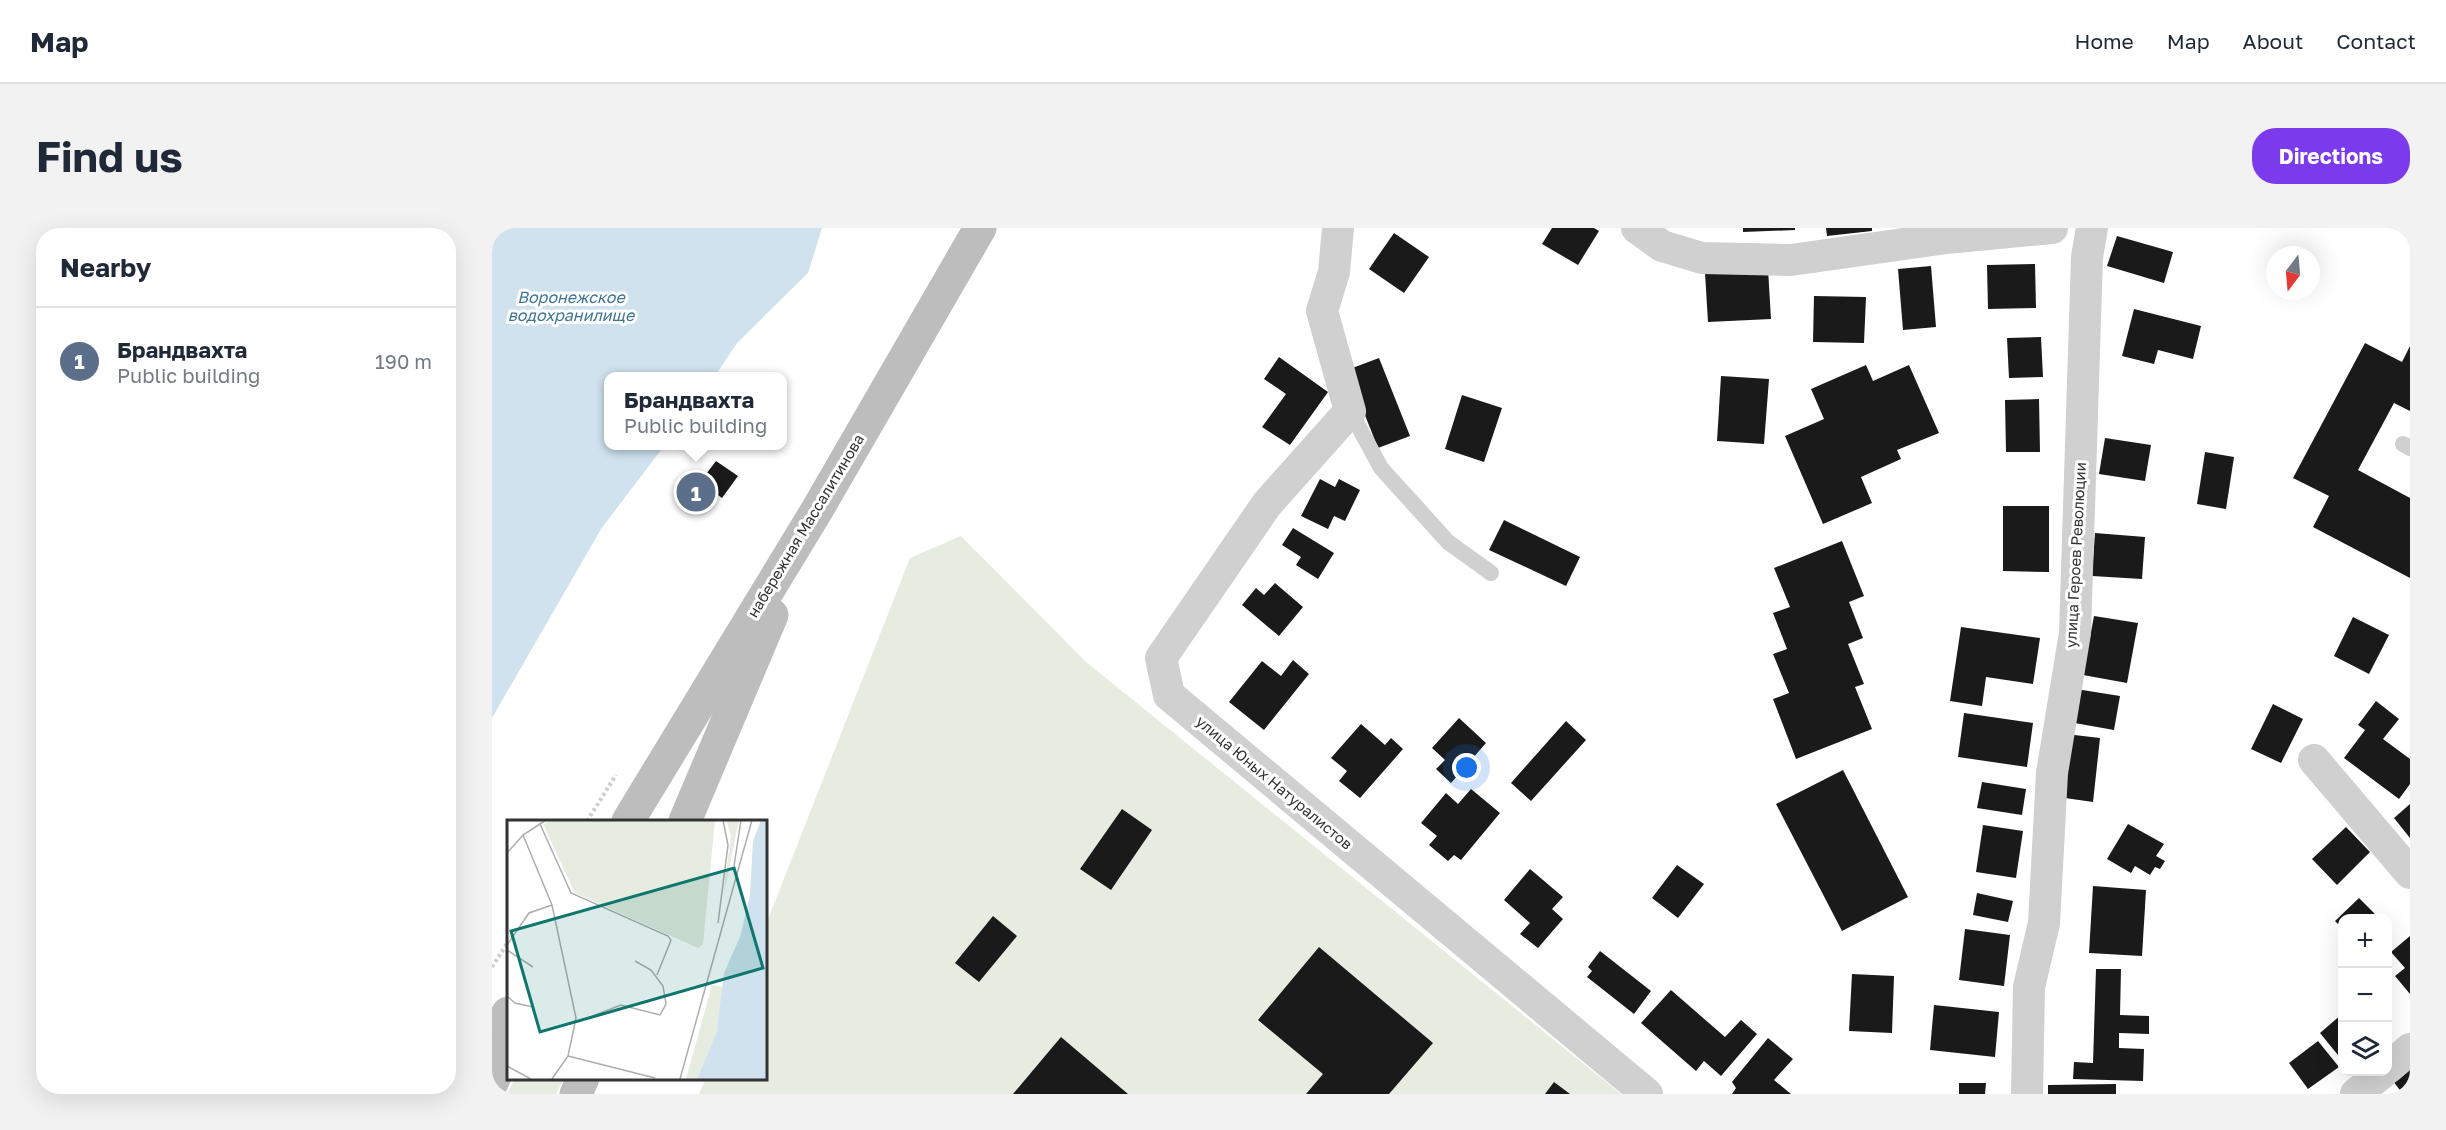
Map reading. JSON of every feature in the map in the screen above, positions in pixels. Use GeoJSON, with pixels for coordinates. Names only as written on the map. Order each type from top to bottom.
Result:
{"type":"FeatureCollection","features":[{"type":"Feature","properties":{"kind":"main road","name":"набережная Массалитинова"},"geometry":{"type":"LineString","coordinates":[[629,820],[817,510],[980,228]]}},
{"type":"Feature","properties":{"kind":"main road"},"geometry":{"type":"LineString","coordinates":[[685,820],[817,510]]}},
{"type":"Feature","properties":{"kind":"main road"},"geometry":{"type":"LineString","coordinates":[[492,1039],[507,1015]]}},
{"type":"Feature","properties":{"kind":"main road"},"geometry":{"type":"LineString","coordinates":[[492,1083],[507,1048]]}},
{"type":"Feature","properties":{"kind":"main road"},"geometry":{"type":"LineString","coordinates":[[576,1094],[582,1079]]}},
{"type":"Feature","properties":{"kind":"street"},"geometry":{"type":"LineString","coordinates":[[1338,228],[1334,272],[1322,310],[1350,411]]}},
{"type":"Feature","properties":{"kind":"street"},"geometry":{"type":"LineString","coordinates":[[1637,228],[1662,246],[1702,258],[1791,260],[1946,238],[2052,228]]}},
{"type":"Feature","properties":{"kind":"street","name":"улица Героев Революции"},"geometry":{"type":"LineString","coordinates":[[2026,1094],[2028,987],[2044,923],[2052,773],[2075,633],[2087,257],[2092,228]]}},
{"type":"Feature","properties":{"kind":"street","name":"улица Юных Натуралистов"},"geometry":{"type":"LineString","coordinates":[[1350,411],[1267,504],[1161,658],[1169,695],[1647,1094]]}},
{"type":"Feature","properties":{"kind":"street"},"geometry":{"type":"LineString","coordinates":[[2314,760],[2410,873]]}},
{"type":"Feature","properties":{"kind":"street"},"geometry":{"type":"LineString","coordinates":[[2392,1065],[2410,1049]]}},
{"type":"Feature","properties":{"kind":"street"},"geometry":{"type":"LineString","coordinates":[[2356,1094],[2377,1076]]}},
{"type":"Feature","properties":{"kind":"lane"},"geometry":{"type":"LineString","coordinates":[[1350,411],[1381,468],[1448,542],[1491,573]]}},
{"type":"Feature","properties":{"kind":"path"},"geometry":{"type":"LineString","coordinates":[[492,967],[507,944]]}},
{"type":"Feature","properties":{"kind":"shaded area"},"geometry":{"type":"Polygon","coordinates":[[[961,536],[1086,662],[1621,1094],[699,1094],[706,1079],[766,1079],[766,924],[910,558],[961,536]]]}},
{"type":"Feature","properties":{"kind":"shaded area"},"geometry":{"type":"Polygon","coordinates":[[[514,1079],[564,1079],[556,1094],[507,1094],[514,1079]]]}},
{"type":"Feature","properties":{"kind":"water","name":"Воронежское водохранилище"},"geometry":{"type":"Polygon","coordinates":[[[492,228],[822,228],[808,273],[737,343],[718,372],[604,372],[604,450],[661,450],[601,529],[492,718],[492,228]]]}},
{"type":"Feature","properties":{"kind":"building"},"geometry":{"type":"Polygon","coordinates":[[[1552,228],[1594,228],[1599,231],[1578,265],[1542,244],[1552,228]]]}},
{"type":"Feature","properties":{"kind":"building"},"geometry":{"type":"Polygon","coordinates":[[[1743,228],[1795,228],[1795,230],[1743,232],[1743,228]]]}},
{"type":"Feature","properties":{"kind":"building"},"geometry":{"type":"Polygon","coordinates":[[[1826,228],[1872,228],[1872,231],[1827,236],[1826,228]]]}},
{"type":"Feature","properties":{"kind":"building"},"geometry":{"type":"Polygon","coordinates":[[[1394,233],[1429,257],[1404,293],[1369,269],[1394,233]]]}},
{"type":"Feature","properties":{"kind":"building"},"geometry":{"type":"Polygon","coordinates":[[[2117,236],[2173,252],[2164,283],[2107,266],[2117,236]]]}},
{"type":"Feature","properties":{"kind":"building"},"geometry":{"type":"Polygon","coordinates":[[[2035,264],[2036,308],[1988,309],[1987,265],[2035,264]]]}},
{"type":"Feature","properties":{"kind":"building"},"geometry":{"type":"Polygon","coordinates":[[[1931,266],[1936,327],[1903,330],[1898,269],[1931,266]]]}},
{"type":"Feature","properties":{"kind":"building"},"geometry":{"type":"Polygon","coordinates":[[[1768,269],[1771,319],[1708,322],[1705,273],[1768,269]]]}},
{"type":"Feature","properties":{"kind":"building"},"geometry":{"type":"Polygon","coordinates":[[[1814,296],[1866,297],[1864,343],[1813,342],[1814,296]]]}},
{"type":"Feature","properties":{"kind":"building"},"geometry":{"type":"Polygon","coordinates":[[[2134,309],[2201,326],[2193,359],[2158,350],[2154,364],[2122,356],[2134,309]]]}},
{"type":"Feature","properties":{"kind":"building"},"geometry":{"type":"Polygon","coordinates":[[[2041,337],[2043,377],[2009,378],[2007,338],[2041,337]]]}},
{"type":"Feature","properties":{"kind":"building"},"geometry":{"type":"Polygon","coordinates":[[[2365,343],[2402,362],[2410,346],[2410,411],[2394,403],[2358,470],[2410,498],[2410,578],[2313,527],[2329,496],[2293,478],[2365,343]]]}},
{"type":"Feature","properties":{"kind":"building"},"geometry":{"type":"Polygon","coordinates":[[[1279,357],[1328,392],[1290,445],[1262,427],[1286,394],[1264,379],[1279,357]]]}},
{"type":"Feature","properties":{"kind":"building"},"geometry":{"type":"Polygon","coordinates":[[[1379,358],[1410,436],[1378,448],[1347,370],[1379,358]]]}},
{"type":"Feature","properties":{"kind":"building"},"geometry":{"type":"Polygon","coordinates":[[[1866,365],[1873,381],[1909,365],[1939,433],[1897,450],[1901,459],[1861,477],[1872,503],[1823,524],[1785,436],[1824,419],[1811,389],[1866,365]]]}},
{"type":"Feature","properties":{"kind":"building"},"geometry":{"type":"Polygon","coordinates":[[[1721,376],[1769,379],[1764,444],[1717,441],[1721,376]]]}},
{"type":"Feature","properties":{"kind":"building"},"geometry":{"type":"Polygon","coordinates":[[[1462,395],[1502,408],[1484,462],[1445,449],[1462,395]]]}},
{"type":"Feature","properties":{"kind":"building"},"geometry":{"type":"Polygon","coordinates":[[[2039,399],[2040,452],[2006,452],[2005,400],[2039,399]]]}},
{"type":"Feature","properties":{"kind":"building"},"geometry":{"type":"Polygon","coordinates":[[[2105,438],[2151,445],[2145,481],[2099,474],[2105,438]]]}},
{"type":"Feature","properties":{"kind":"building"},"geometry":{"type":"Polygon","coordinates":[[[2205,452],[2234,457],[2226,509],[2197,504],[2205,452]]]}},
{"type":"Feature","properties":{"kind":"building"},"geometry":{"type":"Polygon","coordinates":[[[716,461],[738,476],[722,498],[700,482],[716,461]]]}},
{"type":"Feature","properties":{"kind":"building"},"geometry":{"type":"Polygon","coordinates":[[[1320,479],[1335,487],[1339,479],[1360,490],[1345,521],[1334,516],[1328,529],[1301,516],[1320,479]]]}},
{"type":"Feature","properties":{"kind":"building"},"geometry":{"type":"Polygon","coordinates":[[[2003,506],[2049,506],[2049,572],[2003,571],[2003,506]]]}},
{"type":"Feature","properties":{"kind":"building"},"geometry":{"type":"Polygon","coordinates":[[[1504,520],[1580,557],[1566,586],[1489,550],[1504,520]]]}},
{"type":"Feature","properties":{"kind":"building"},"geometry":{"type":"Polygon","coordinates":[[[1293,528],[1334,553],[1318,579],[1296,565],[1301,557],[1282,545],[1293,528]]]}},
{"type":"Feature","properties":{"kind":"building"},"geometry":{"type":"Polygon","coordinates":[[[2095,533],[2145,537],[2142,579],[2092,576],[2095,533]]]}},
{"type":"Feature","properties":{"kind":"building"},"geometry":{"type":"Polygon","coordinates":[[[1842,541],[1864,596],[1849,602],[1863,638],[1848,644],[1864,684],[1855,687],[1872,729],[1796,759],[1773,699],[1789,693],[1773,654],[1787,649],[1773,613],[1790,607],[1774,568],[1842,541]]]}},
{"type":"Feature","properties":{"kind":"building"},"geometry":{"type":"Polygon","coordinates":[[[1275,583],[1303,607],[1279,636],[1242,605],[1256,588],[1264,595],[1275,583]]]}},
{"type":"Feature","properties":{"kind":"building"},"geometry":{"type":"Polygon","coordinates":[[[2094,616],[2138,623],[2127,683],[2083,675],[2094,616]]]}},
{"type":"Feature","properties":{"kind":"building"},"geometry":{"type":"Polygon","coordinates":[[[2353,617],[2389,635],[2369,674],[2334,656],[2353,617]]]}},
{"type":"Feature","properties":{"kind":"building"},"geometry":{"type":"Polygon","coordinates":[[[1961,627],[2040,638],[2033,684],[1986,677],[1982,706],[1950,701],[1961,627]]]}},
{"type":"Feature","properties":{"kind":"building"},"geometry":{"type":"Polygon","coordinates":[[[1293,660],[1309,674],[1264,730],[1229,702],[1262,661],[1281,676],[1293,660]]]}},
{"type":"Feature","properties":{"kind":"building"},"geometry":{"type":"Polygon","coordinates":[[[2076,689],[2120,696],[2114,730],[2069,722],[2076,689]]]}},
{"type":"Feature","properties":{"kind":"building"},"geometry":{"type":"Polygon","coordinates":[[[2376,701],[2399,719],[2383,739],[2410,759],[2410,784],[2399,799],[2344,758],[2365,730],[2358,725],[2376,701]]]}},
{"type":"Feature","properties":{"kind":"building"},"geometry":{"type":"Polygon","coordinates":[[[2273,704],[2303,719],[2281,763],[2251,749],[2273,704]]]}},
{"type":"Feature","properties":{"kind":"building"},"geometry":{"type":"Polygon","coordinates":[[[1964,713],[2033,723],[2027,767],[1958,757],[1964,713]]]}},
{"type":"Feature","properties":{"kind":"building"},"geometry":{"type":"Polygon","coordinates":[[[1459,718],[1486,743],[1451,783],[1436,769],[1445,760],[1432,748],[1459,718]]]}},
{"type":"Feature","properties":{"kind":"building"},"geometry":{"type":"Polygon","coordinates":[[[1566,721],[1586,740],[1531,801],[1511,783],[1566,721]]]}},
{"type":"Feature","properties":{"kind":"building"},"geometry":{"type":"Polygon","coordinates":[[[1361,724],[1385,745],[1391,738],[1403,749],[1360,798],[1339,781],[1347,771],[1331,758],[1361,724]]]}},
{"type":"Feature","properties":{"kind":"building"},"geometry":{"type":"Polygon","coordinates":[[[2066,734],[2100,738],[2093,802],[2058,797],[2066,734]]]}},
{"type":"Feature","properties":{"kind":"building"},"geometry":{"type":"Polygon","coordinates":[[[1843,770],[1908,897],[1842,931],[1776,804],[1843,770]]]}},
{"type":"Feature","properties":{"kind":"building"},"geometry":{"type":"Polygon","coordinates":[[[1982,782],[2026,789],[2022,815],[1977,808],[1982,782]]]}},
{"type":"Feature","properties":{"kind":"building"},"geometry":{"type":"Polygon","coordinates":[[[1471,789],[1500,813],[1461,860],[1454,855],[1448,861],[1429,845],[1437,836],[1421,823],[1446,793],[1458,804],[1471,789]]]}},
{"type":"Feature","properties":{"kind":"building"},"geometry":{"type":"Polygon","coordinates":[[[2410,804],[2410,838],[2394,818],[2410,804]]]}},
{"type":"Feature","properties":{"kind":"building"},"geometry":{"type":"Polygon","coordinates":[[[1122,809],[1152,830],[1111,890],[1080,869],[1122,809]]]}},
{"type":"Feature","properties":{"kind":"building"},"geometry":{"type":"Polygon","coordinates":[[[2128,824],[2164,844],[2156,856],[2165,861],[2160,869],[2155,867],[2150,875],[2135,866],[2131,873],[2107,859],[2128,824]]]}},
{"type":"Feature","properties":{"kind":"building"},"geometry":{"type":"Polygon","coordinates":[[[1983,825],[2023,831],[2016,878],[1976,872],[1983,825]]]}},
{"type":"Feature","properties":{"kind":"building"},"geometry":{"type":"Polygon","coordinates":[[[2346,827],[2370,852],[2337,885],[2312,859],[2346,827]]]}},
{"type":"Feature","properties":{"kind":"building"},"geometry":{"type":"Polygon","coordinates":[[[1677,865],[1704,884],[1678,918],[1652,898],[1677,865]]]}},
{"type":"Feature","properties":{"kind":"building"},"geometry":{"type":"Polygon","coordinates":[[[1530,869],[1563,897],[1552,909],[1563,919],[1538,948],[1520,934],[1530,923],[1504,900],[1530,869]]]}},
{"type":"Feature","properties":{"kind":"building"},"geometry":{"type":"Polygon","coordinates":[[[2093,886],[2146,890],[2142,956],[2089,953],[2093,886]]]}},
{"type":"Feature","properties":{"kind":"building"},"geometry":{"type":"Polygon","coordinates":[[[1977,893],[2013,901],[2008,922],[1973,915],[1977,893]]]}},
{"type":"Feature","properties":{"kind":"building"},"geometry":{"type":"Polygon","coordinates":[[[2359,898],[2375,914],[2342,914],[2359,898]]]}},
{"type":"Feature","properties":{"kind":"building"},"geometry":{"type":"Polygon","coordinates":[[[993,916],[1017,936],[979,982],[955,963],[993,916]]]}},
{"type":"Feature","properties":{"kind":"building"},"geometry":{"type":"Polygon","coordinates":[[[1965,929],[2010,935],[2004,986],[1959,980],[1965,929]]]}},
{"type":"Feature","properties":{"kind":"building"},"geometry":{"type":"Polygon","coordinates":[[[2410,936],[2410,994],[2395,976],[2405,968],[2392,951],[2410,936]]]}},
{"type":"Feature","properties":{"kind":"building"},"geometry":{"type":"Polygon","coordinates":[[[1319,947],[1433,1043],[1389,1094],[1306,1094],[1323,1074],[1258,1020],[1319,947]]]}},
{"type":"Feature","properties":{"kind":"building"},"geometry":{"type":"Polygon","coordinates":[[[1600,951],[1651,991],[1634,1014],[1587,977],[1592,971],[1588,967],[1600,951]]]}},
{"type":"Feature","properties":{"kind":"building"},"geometry":{"type":"Polygon","coordinates":[[[2096,969],[2121,969],[2120,1015],[2149,1016],[2149,1034],[2119,1033],[2119,1048],[2144,1049],[2143,1081],[2073,1079],[2074,1062],[2093,1063],[2096,969]]]}},
{"type":"Feature","properties":{"kind":"building"},"geometry":{"type":"Polygon","coordinates":[[[1852,974],[1894,976],[1892,1033],[1849,1031],[1852,974]]]}},
{"type":"Feature","properties":{"kind":"building"},"geometry":{"type":"Polygon","coordinates":[[[1671,990],[1725,1037],[1741,1020],[1757,1034],[1721,1076],[1704,1061],[1696,1071],[1641,1023],[1671,990]]]}},
{"type":"Feature","properties":{"kind":"building"},"geometry":{"type":"Polygon","coordinates":[[[1934,1005],[1999,1012],[1995,1057],[1930,1050],[1934,1005]]]}},
{"type":"Feature","properties":{"kind":"building"},"geometry":{"type":"Polygon","coordinates":[[[2338,1017],[2338,1055],[2320,1033],[2338,1017]]]}},
{"type":"Feature","properties":{"kind":"building"},"geometry":{"type":"Polygon","coordinates":[[[1061,1037],[1128,1094],[1013,1094],[1061,1037]]]}},
{"type":"Feature","properties":{"kind":"building"},"geometry":{"type":"Polygon","coordinates":[[[1768,1038],[1793,1059],[1774,1080],[1791,1094],[1732,1094],[1736,1088],[1732,1082],[1768,1038]]]}},
{"type":"Feature","properties":{"kind":"building"},"geometry":{"type":"Polygon","coordinates":[[[2318,1041],[2338,1068],[2308,1089],[2289,1063],[2318,1041]]]}},
{"type":"Feature","properties":{"kind":"building"},"geometry":{"type":"Polygon","coordinates":[[[2410,1059],[2410,1094],[2403,1094],[2389,1076],[2392,1076],[2410,1059]]]}},
{"type":"Feature","properties":{"kind":"building"},"geometry":{"type":"Polygon","coordinates":[[[1554,1082],[1570,1094],[1545,1094],[1554,1082]]]}},
{"type":"Feature","properties":{"kind":"building"},"geometry":{"type":"Polygon","coordinates":[[[1959,1083],[1986,1083],[1985,1094],[1959,1094],[1959,1083]]]}},
{"type":"Feature","properties":{"kind":"building"},"geometry":{"type":"Polygon","coordinates":[[[2116,1084],[2116,1094],[2048,1094],[2048,1085],[2116,1084]]]}},
{"type":"Feature","properties":{"kind":"place","name":"Брандвахта"},"geometry":{"type":"Point","coordinates":[696,492]}}]}
